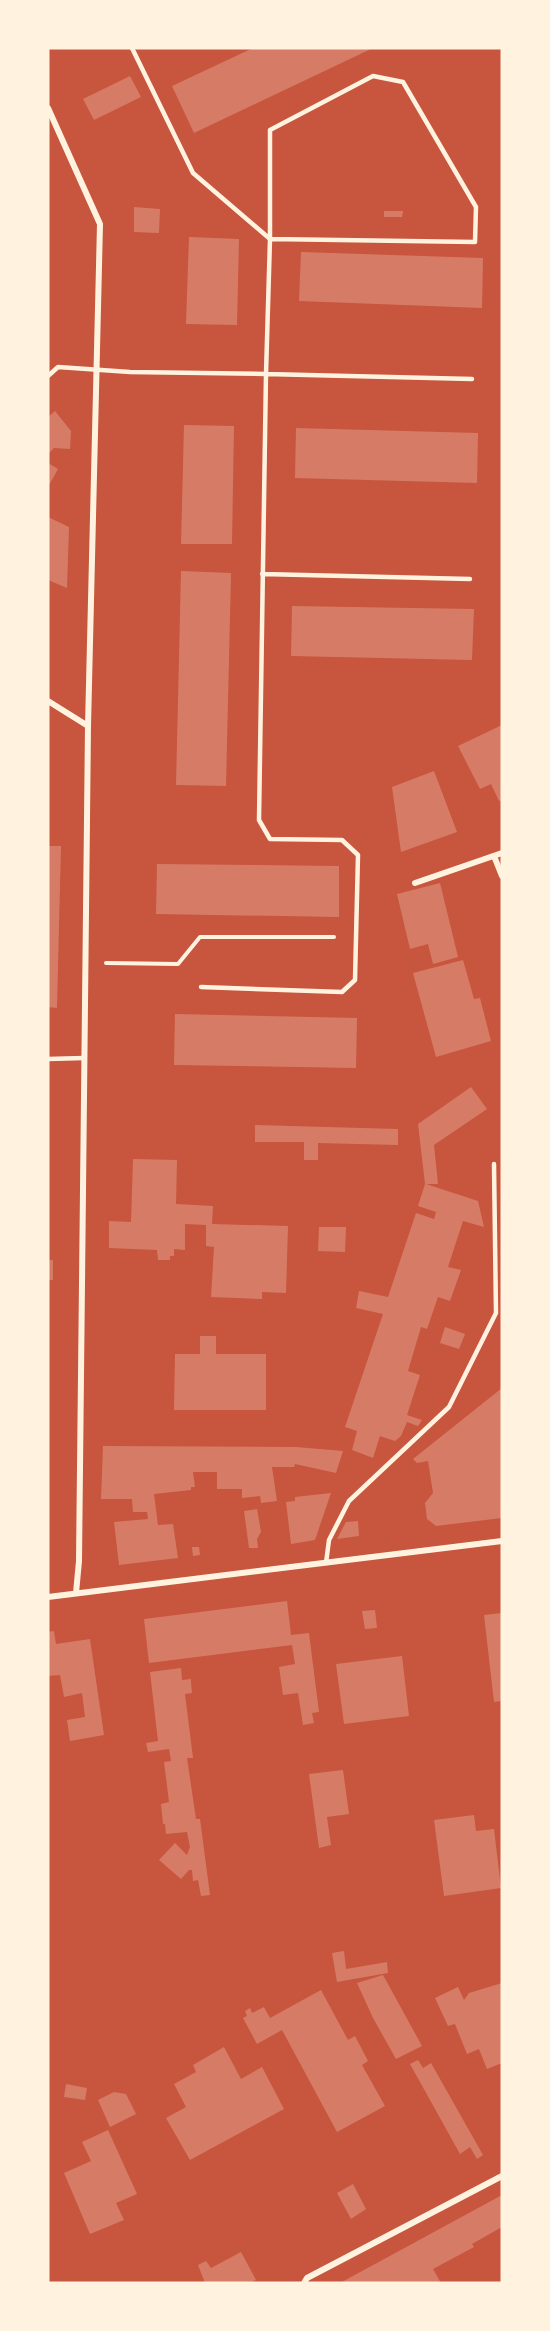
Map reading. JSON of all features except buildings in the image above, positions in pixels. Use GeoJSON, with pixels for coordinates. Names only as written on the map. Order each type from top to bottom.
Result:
{"type":"FeatureCollection","features":[{"type":"Feature","properties":{"kind":"street"},"geometry":{"type":"LineString","coordinates":[[48,108],[100,224],[88,726],[79,1561],[76,1593]]}},
{"type":"Feature","properties":{"kind":"street"},"geometry":{"type":"LineString","coordinates":[[48,701],[88,726]]}},
{"type":"Feature","properties":{"kind":"street"},"geometry":{"type":"LineString","coordinates":[[415,883],[502,853]]}},
{"type":"Feature","properties":{"kind":"street"},"geometry":{"type":"LineString","coordinates":[[494,856],[502,876]]}},
{"type":"Feature","properties":{"kind":"street"},"geometry":{"type":"LineString","coordinates":[[48,1597],[502,1541]]}},
{"type":"Feature","properties":{"kind":"street"},"geometry":{"type":"LineString","coordinates":[[304,2283],[308,2278],[502,2176]]}},
{"type":"Feature","properties":{"kind":"lane"},"geometry":{"type":"LineString","coordinates":[[132,48],[193,173],[270,239],[475,242],[476,207],[404,82],[374,75],[270,130],[270,239],[259,820],[270,839],[342,840],[358,855],[355,980],[342,992],[201,987]]}},
{"type":"Feature","properties":{"kind":"lane"},"geometry":{"type":"LineString","coordinates":[[48,376],[58,367],[96,370],[472,379]]}},
{"type":"Feature","properties":{"kind":"lane"},"geometry":{"type":"LineString","coordinates":[[262,574],[470,579]]}},
{"type":"Feature","properties":{"kind":"lane"},"geometry":{"type":"LineString","coordinates":[[48,1059],[84,1058]]}},
{"type":"Feature","properties":{"kind":"lane"},"geometry":{"type":"LineString","coordinates":[[326,1563],[329,1540],[349,1501],[449,1407],[496,1313],[494,1164]]}},
{"type":"Feature","properties":{"kind":"path"},"geometry":{"type":"LineString","coordinates":[[86,963],[178,964],[200,937],[356,937]]}}]}
